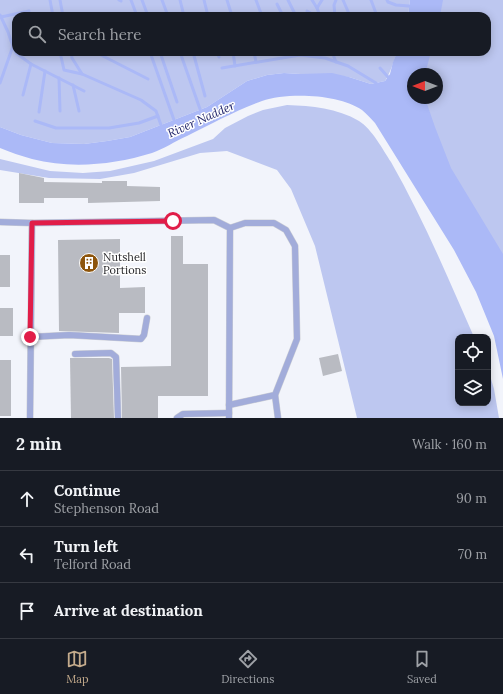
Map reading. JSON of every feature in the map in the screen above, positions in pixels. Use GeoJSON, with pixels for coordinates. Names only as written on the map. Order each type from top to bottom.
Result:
{"type":"FeatureCollection","features":[{"type":"Feature","properties":{"kind":"lane"},"geometry":{"type":"LineString","coordinates":[[0,222],[32,223],[214,220],[230,228],[245,223],[274,224],[286,230],[295,246],[297,339],[275,395],[278,418]]}},
{"type":"Feature","properties":{"kind":"lane"},"geometry":{"type":"LineString","coordinates":[[30,418],[32,223]]}},
{"type":"Feature","properties":{"kind":"lane"},"geometry":{"type":"LineString","coordinates":[[177,418],[183,414],[230,415],[230,228]]}},
{"type":"Feature","properties":{"kind":"lane"},"geometry":{"type":"LineString","coordinates":[[30,337],[69,336],[141,339],[144,336],[147,318]]}},
{"type":"Feature","properties":{"kind":"lane"},"geometry":{"type":"LineString","coordinates":[[75,354],[111,353],[116,357],[118,418]]}},
{"type":"Feature","properties":{"kind":"lane"},"geometry":{"type":"LineString","coordinates":[[230,405],[275,395]]}},
{"type":"Feature","properties":{"kind":"shaded area"},"geometry":{"type":"Polygon","coordinates":[[[0,0],[410,0],[408,12],[12,12],[12,56],[396,56],[385,81],[371,84],[349,77],[284,73],[267,75],[247,81],[207,107],[130,137],[84,144],[52,143],[21,135],[0,127],[0,0]]]}},
{"type":"Feature","properties":{"kind":"shaded area"},"geometry":{"type":"Polygon","coordinates":[[[434,0],[503,0],[503,270],[411,104],[443,104],[443,68],[418,68],[421,56],[491,56],[491,12],[432,12],[434,0]]]}},
{"type":"Feature","properties":{"kind":"shaded area"},"geometry":{"type":"Polygon","coordinates":[[[287,105],[333,110],[359,121],[377,140],[403,183],[414,205],[435,248],[473,334],[455,334],[455,406],[491,406],[491,379],[499,418],[357,418],[315,246],[291,189],[277,170],[227,151],[200,153],[134,173],[100,179],[49,178],[0,170],[0,159],[50,171],[83,173],[110,171],[154,161],[213,139],[225,128],[263,110],[287,105]]]}},
{"type":"Feature","properties":{"kind":"water"},"geometry":{"type":"Polygon","coordinates":[[[410,0],[443,0],[441,12],[408,12],[410,0]]]}},
{"type":"Feature","properties":{"kind":"water","name":"River Nadder"},"geometry":{"type":"Polygon","coordinates":[[[395,56],[430,56],[427,68],[407,68],[407,104],[427,104],[451,168],[503,254],[503,379],[494,336],[476,292],[454,250],[375,123],[362,110],[352,105],[341,101],[313,96],[285,96],[273,98],[234,113],[152,153],[107,163],[77,165],[47,162],[28,158],[0,148],[0,127],[21,135],[52,143],[84,144],[130,137],[207,107],[247,81],[267,75],[284,73],[332,73],[371,84],[385,81],[390,74],[395,56]]]}},
{"type":"Feature","properties":{"kind":"building"},"geometry":{"type":"Polygon","coordinates":[[[19,173],[44,178],[44,182],[102,183],[102,181],[127,181],[127,186],[160,187],[160,201],[88,203],[88,198],[44,198],[44,203],[19,203],[19,173]]]}},
{"type":"Feature","properties":{"kind":"building"},"geometry":{"type":"Polygon","coordinates":[[[171,236],[183,236],[183,264],[208,264],[208,396],[158,396],[158,418],[122,418],[121,367],[171,366],[171,236]]]}},
{"type":"Feature","properties":{"kind":"building","name":"Nutshell Portions"},"geometry":{"type":"Polygon","coordinates":[[[120,239],[120,288],[145,287],[145,313],[119,313],[119,333],[59,331],[58,240],[120,239]]]}},
{"type":"Feature","properties":{"kind":"building"},"geometry":{"type":"Polygon","coordinates":[[[0,255],[10,255],[10,287],[0,287],[0,255]]]}},
{"type":"Feature","properties":{"kind":"building"},"geometry":{"type":"Polygon","coordinates":[[[0,308],[13,308],[13,336],[0,336],[0,308]]]}},
{"type":"Feature","properties":{"kind":"building"},"geometry":{"type":"Polygon","coordinates":[[[338,354],[342,371],[323,376],[319,358],[338,354]]]}},
{"type":"Feature","properties":{"kind":"building"},"geometry":{"type":"Polygon","coordinates":[[[70,358],[112,359],[114,418],[71,418],[70,358]]]}},
{"type":"Feature","properties":{"kind":"building"},"geometry":{"type":"Polygon","coordinates":[[[0,360],[11,360],[11,416],[0,416],[0,360]]]}},
{"type":"Feature","properties":{"kind":"waterway"},"geometry":{"type":"LineString","coordinates":[[50,0],[52,12]]}},
{"type":"Feature","properties":{"kind":"waterway"},"geometry":{"type":"LineString","coordinates":[[60,0],[62,12]]}},
{"type":"Feature","properties":{"kind":"waterway"},"geometry":{"type":"LineString","coordinates":[[131,0],[136,12]]}},
{"type":"Feature","properties":{"kind":"waterway"},"geometry":{"type":"LineString","coordinates":[[142,0],[146,12]]}},
{"type":"Feature","properties":{"kind":"waterway"},"geometry":{"type":"LineString","coordinates":[[162,0],[166,12]]}},
{"type":"Feature","properties":{"kind":"waterway"},"geometry":{"type":"LineString","coordinates":[[180,0],[183,12]]}},
{"type":"Feature","properties":{"kind":"waterway"},"geometry":{"type":"LineString","coordinates":[[204,0],[207,12]]}},
{"type":"Feature","properties":{"kind":"waterway"},"geometry":{"type":"LineString","coordinates":[[227,0],[231,12]]}},
{"type":"Feature","properties":{"kind":"waterway"},"geometry":{"type":"LineString","coordinates":[[256,0],[260,12]]}},
{"type":"Feature","properties":{"kind":"waterway"},"geometry":{"type":"LineString","coordinates":[[288,0],[294,12]]}},
{"type":"Feature","properties":{"kind":"waterway"},"geometry":{"type":"LineString","coordinates":[[312,0],[317,8]]}},
{"type":"Feature","properties":{"kind":"waterway"},"geometry":{"type":"LineString","coordinates":[[318,12],[317,8],[322,0]]}},
{"type":"Feature","properties":{"kind":"waterway"},"geometry":{"type":"LineString","coordinates":[[335,12],[334,5],[336,0]]}},
{"type":"Feature","properties":{"kind":"waterway"},"geometry":{"type":"LineString","coordinates":[[343,0],[348,12]]}},
{"type":"Feature","properties":{"kind":"waterway"},"geometry":{"type":"LineString","coordinates":[[371,0],[376,12]]}},
{"type":"Feature","properties":{"kind":"waterway"},"geometry":{"type":"LineString","coordinates":[[387,0],[388,2],[396,5],[409,6]]}},
{"type":"Feature","properties":{"kind":"waterway"},"geometry":{"type":"LineString","coordinates":[[277,4],[281,12]]}},
{"type":"Feature","properties":{"kind":"waterway"},"geometry":{"type":"LineString","coordinates":[[24,12],[29,11]]}},
{"type":"Feature","properties":{"kind":"waterway"},"geometry":{"type":"LineString","coordinates":[[0,15],[12,43]]}},
{"type":"Feature","properties":{"kind":"waterway"},"geometry":{"type":"LineString","coordinates":[[1,17],[12,15]]}},
{"type":"Feature","properties":{"kind":"waterway"},"geometry":{"type":"LineString","coordinates":[[0,83],[12,49]]}},
{"type":"Feature","properties":{"kind":"waterway"},"geometry":{"type":"LineString","coordinates":[[20,56],[31,64],[84,91]]}},
{"type":"Feature","properties":{"kind":"waterway"},"geometry":{"type":"LineString","coordinates":[[61,56],[64,70],[82,74]]}},
{"type":"Feature","properties":{"kind":"waterway","name":"River Nadder"},"geometry":{"type":"LineString","coordinates":[[72,56],[82,74],[141,100],[156,111],[161,125]]}},
{"type":"Feature","properties":{"kind":"waterway"},"geometry":{"type":"LineString","coordinates":[[103,56],[148,79]]}},
{"type":"Feature","properties":{"kind":"waterway","name":"River Nadder"},"geometry":{"type":"LineString","coordinates":[[151,56],[174,120]]}},
{"type":"Feature","properties":{"kind":"waterway"},"geometry":{"type":"LineString","coordinates":[[161,56],[177,102]]}},
{"type":"Feature","properties":{"kind":"waterway","name":"River Nadder"},"geometry":{"type":"LineString","coordinates":[[181,56],[200,109]]}},
{"type":"Feature","properties":{"kind":"waterway"},"geometry":{"type":"LineString","coordinates":[[194,56],[205,96]]}},
{"type":"Feature","properties":{"kind":"waterway"},"geometry":{"type":"LineString","coordinates":[[234,56],[235,66]]}},
{"type":"Feature","properties":{"kind":"waterway"},"geometry":{"type":"LineString","coordinates":[[255,56],[256,62]]}},
{"type":"Feature","properties":{"kind":"waterway"},"geometry":{"type":"LineString","coordinates":[[222,68],[294,56]]}},
{"type":"Feature","properties":{"kind":"waterway"},"geometry":{"type":"LineString","coordinates":[[308,56],[325,58],[348,66],[376,83]]}},
{"type":"Feature","properties":{"kind":"waterway"},"geometry":{"type":"LineString","coordinates":[[334,56],[336,62]]}},
{"type":"Feature","properties":{"kind":"waterway"},"geometry":{"type":"LineString","coordinates":[[23,95],[31,64]]}},
{"type":"Feature","properties":{"kind":"waterway"},"geometry":{"type":"LineString","coordinates":[[380,68],[388,77]]}},
{"type":"Feature","properties":{"kind":"waterway"},"geometry":{"type":"LineString","coordinates":[[39,112],[45,71]]}},
{"type":"Feature","properties":{"kind":"waterway"},"geometry":{"type":"LineString","coordinates":[[59,78],[60,111]]}},
{"type":"Feature","properties":{"kind":"waterway"},"geometry":{"type":"LineString","coordinates":[[73,85],[79,111]]}},
{"type":"Feature","properties":{"kind":"waterway"},"geometry":{"type":"LineString","coordinates":[[35,121],[56,128],[109,128],[139,123],[158,116]]}},
{"type":"Feature","properties":{"kind":"place","name":"Nutshell Portions"},"geometry":{"type":"Point","coordinates":[89,263]}},
{"type":"Feature","properties":{"kind":"route"},"geometry":{"type":"LineString","coordinates":[[30,337],[32,223],[173,221]]}}]}
